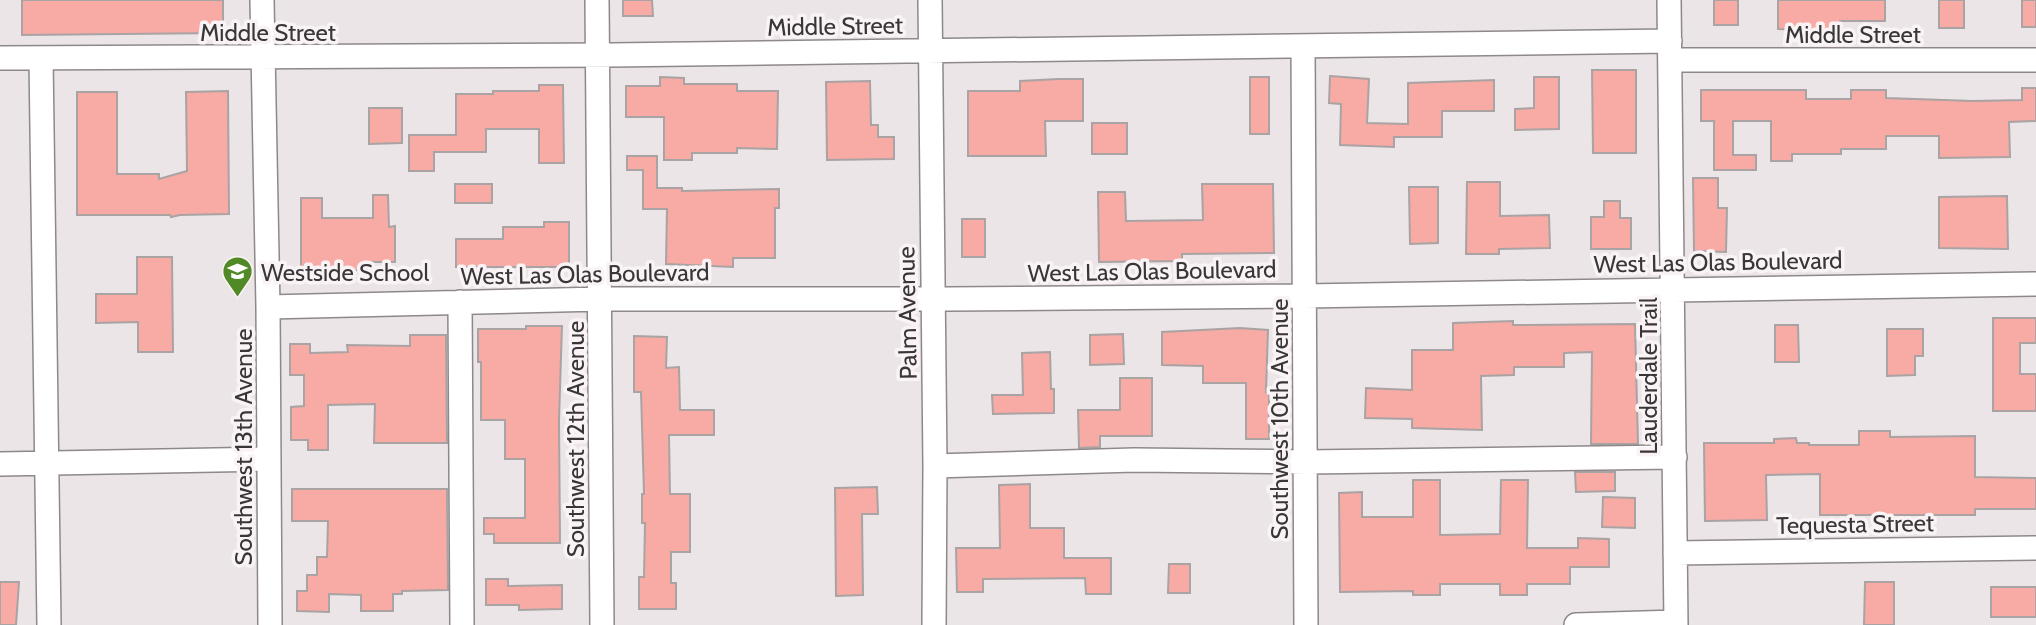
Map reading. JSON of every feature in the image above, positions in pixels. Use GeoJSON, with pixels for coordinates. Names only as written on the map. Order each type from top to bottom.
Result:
{"type":"FeatureCollection","features":[{"type":"Feature","properties":{"kind":"street","name":"Southwest 13th Avenue"},"geometry":{"type":"LineString","coordinates":[[262,0],[270,625]]}},
{"type":"Feature","properties":{"kind":"street","name":"Southwest 12th Avenue"},"geometry":{"type":"LineString","coordinates":[[597,0],[602,625]]}},
{"type":"Feature","properties":{"kind":"street","name":"Palm Avenue"},"geometry":{"type":"LineString","coordinates":[[930,0],[934,625]]}},
{"type":"Feature","properties":{"kind":"street","name":"Lauderdale Trail"},"geometry":{"type":"LineString","coordinates":[[1669,0],[1676,624]]}},
{"type":"Feature","properties":{"kind":"street","name":"Middle Street"},"geometry":{"type":"LineString","coordinates":[[0,58],[263,59],[1303,46],[2036,60]]}},
{"type":"Feature","properties":{"kind":"street","name":"Southwest 10th Avenue"},"geometry":{"type":"LineString","coordinates":[[1303,46],[1306,625]]}},
{"type":"Feature","properties":{"kind":"street"},"geometry":{"type":"LineString","coordinates":[[41,58],[49,625]]}},
{"type":"Feature","properties":{"kind":"street","name":"West Las Olas Boulevard"},"geometry":{"type":"LineString","coordinates":[[268,307],[600,299],[1305,296],[2036,284]]}},
{"type":"Feature","properties":{"kind":"street"},"geometry":{"type":"LineString","coordinates":[[460,302],[462,625]]}},
{"type":"Feature","properties":{"kind":"street"},"geometry":{"type":"LineString","coordinates":[[935,466],[1134,460],[1307,462],[1675,457]]}},
{"type":"Feature","properties":{"kind":"street"},"geometry":{"type":"LineString","coordinates":[[0,464],[269,459]]}},
{"type":"Feature","properties":{"kind":"street","name":"Tequesta Street"},"geometry":{"type":"LineString","coordinates":[[1675,553],[2036,548]]}},
{"type":"Feature","properties":{"kind":"street"},"geometry":{"type":"LineString","coordinates":[[1576,625],[1676,624]]}},
{"type":"Feature","properties":{"kind":"building"},"geometry":{"type":"Polygon","coordinates":[[[22,0],[223,0],[223,33],[22,35],[22,0]]]}},
{"type":"Feature","properties":{"kind":"building"},"geometry":{"type":"Polygon","coordinates":[[[623,0],[652,0],[653,16],[623,16],[623,0]]]}},
{"type":"Feature","properties":{"kind":"building"},"geometry":{"type":"Polygon","coordinates":[[[1714,0],[1738,0],[1738,25],[1714,25],[1714,0]]]}},
{"type":"Feature","properties":{"kind":"building"},"geometry":{"type":"Polygon","coordinates":[[[1778,0],[1885,0],[1885,21],[1840,21],[1840,31],[1778,29],[1778,0]]]}},
{"type":"Feature","properties":{"kind":"building"},"geometry":{"type":"Polygon","coordinates":[[[1939,0],[1964,0],[1964,28],[1939,28],[1939,0]]]}},
{"type":"Feature","properties":{"kind":"building"},"geometry":{"type":"Polygon","coordinates":[[[2022,0],[2036,0],[2036,27],[2022,27],[2022,0]]]}},
{"type":"Feature","properties":{"kind":"building"},"geometry":{"type":"Polygon","coordinates":[[[1592,70],[1636,70],[1636,153],[1593,153],[1592,70]]]}},
{"type":"Feature","properties":{"kind":"building"},"geometry":{"type":"Polygon","coordinates":[[[1330,76],[1369,79],[1367,123],[1408,124],[1408,83],[1494,80],[1494,111],[1442,111],[1442,137],[1394,137],[1394,147],[1340,145],[1341,104],[1329,103],[1330,76]]]}},
{"type":"Feature","properties":{"kind":"building"},"geometry":{"type":"Polygon","coordinates":[[[660,77],[684,78],[684,84],[737,84],[737,91],[778,91],[777,149],[737,148],[737,153],[692,153],[692,160],[664,160],[664,117],[626,117],[626,86],[660,86],[660,77]]]}},
{"type":"Feature","properties":{"kind":"building"},"geometry":{"type":"Polygon","coordinates":[[[1250,77],[1269,77],[1269,134],[1250,134],[1250,77]]]}},
{"type":"Feature","properties":{"kind":"building"},"geometry":{"type":"Polygon","coordinates":[[[1534,77],[1559,77],[1559,129],[1515,130],[1515,109],[1534,108],[1534,77]]]}},
{"type":"Feature","properties":{"kind":"building"},"geometry":{"type":"Polygon","coordinates":[[[1083,79],[1083,121],[1045,121],[1046,156],[968,156],[968,91],[1020,91],[1020,81],[1083,79]]]}},
{"type":"Feature","properties":{"kind":"building"},"geometry":{"type":"Polygon","coordinates":[[[870,81],[871,125],[878,125],[878,137],[894,137],[894,159],[827,160],[826,82],[870,81]]]}},
{"type":"Feature","properties":{"kind":"building"},"geometry":{"type":"Polygon","coordinates":[[[539,85],[563,85],[564,163],[539,163],[539,129],[486,129],[486,152],[434,152],[434,171],[409,171],[409,135],[456,135],[456,94],[539,91],[539,85]]]}},
{"type":"Feature","properties":{"kind":"building"},"geometry":{"type":"Polygon","coordinates":[[[2022,88],[2036,88],[2036,121],[2009,122],[2010,157],[1939,158],[1939,136],[1886,136],[1886,149],[1841,149],[1841,154],[1792,154],[1792,161],[1771,161],[1771,121],[1733,121],[1733,155],[1756,155],[1756,170],[1714,170],[1714,121],[1701,121],[1701,90],[1806,90],[1806,99],[1851,99],[1851,90],[1886,90],[1886,98],[1973,101],[2022,100],[2022,88]]]}},
{"type":"Feature","properties":{"kind":"building"},"geometry":{"type":"Polygon","coordinates":[[[228,91],[229,214],[171,217],[77,215],[77,92],[117,92],[117,174],[159,174],[159,179],[187,171],[186,92],[228,91]]]}},
{"type":"Feature","properties":{"kind":"building"},"geometry":{"type":"Polygon","coordinates":[[[369,108],[402,108],[402,143],[369,144],[369,108]]]}},
{"type":"Feature","properties":{"kind":"building"},"geometry":{"type":"Polygon","coordinates":[[[1092,123],[1127,123],[1127,154],[1092,154],[1092,123]]]}},
{"type":"Feature","properties":{"kind":"building"},"geometry":{"type":"Polygon","coordinates":[[[627,156],[657,156],[657,188],[682,188],[682,191],[779,189],[779,208],[775,208],[775,258],[733,258],[733,267],[666,264],[667,209],[643,209],[643,170],[627,170],[627,156]]]}},
{"type":"Feature","properties":{"kind":"building"},"geometry":{"type":"Polygon","coordinates":[[[1693,178],[1718,178],[1718,208],[1727,208],[1726,252],[1694,251],[1693,178]]]}},
{"type":"Feature","properties":{"kind":"building"},"geometry":{"type":"Polygon","coordinates":[[[1467,182],[1500,182],[1500,216],[1549,215],[1550,248],[1499,249],[1499,254],[1466,254],[1467,182]]]}},
{"type":"Feature","properties":{"kind":"building"},"geometry":{"type":"Polygon","coordinates":[[[455,184],[492,184],[492,203],[455,203],[455,184]]]}},
{"type":"Feature","properties":{"kind":"building"},"geometry":{"type":"Polygon","coordinates":[[[1202,184],[1273,184],[1274,253],[1182,254],[1182,261],[1099,262],[1098,192],[1125,192],[1126,221],[1203,220],[1202,184]]]}},
{"type":"Feature","properties":{"kind":"building"},"geometry":{"type":"Polygon","coordinates":[[[1409,187],[1438,187],[1438,243],[1410,244],[1409,187]]]}},
{"type":"Feature","properties":{"kind":"building"},"geometry":{"type":"Polygon","coordinates":[[[373,195],[388,195],[389,227],[395,226],[395,262],[365,262],[365,270],[301,271],[301,198],[322,198],[322,218],[373,218],[373,195]]]}},
{"type":"Feature","properties":{"kind":"building"},"geometry":{"type":"Polygon","coordinates":[[[2007,196],[2008,249],[1939,248],[1939,197],[2007,196]]]}},
{"type":"Feature","properties":{"kind":"building"},"geometry":{"type":"Polygon","coordinates":[[[1604,201],[1620,201],[1620,218],[1631,218],[1631,249],[1591,249],[1591,217],[1604,217],[1604,201]]]}},
{"type":"Feature","properties":{"kind":"building"},"geometry":{"type":"Polygon","coordinates":[[[962,219],[985,219],[985,257],[962,257],[962,219]]]}},
{"type":"Feature","properties":{"kind":"building"},"geometry":{"type":"Polygon","coordinates":[[[544,222],[569,222],[569,267],[456,267],[456,239],[503,239],[503,227],[544,227],[544,222]]]}},
{"type":"Feature","properties":{"kind":"building"},"geometry":{"type":"Polygon","coordinates":[[[137,257],[172,257],[173,352],[138,352],[138,322],[96,323],[96,294],[137,294],[137,257]]]}},
{"type":"Feature","properties":{"kind":"building"},"geometry":{"type":"Polygon","coordinates":[[[1993,318],[2036,318],[2036,343],[2020,343],[2020,374],[2036,374],[2036,411],[1993,411],[1993,318]]]}},
{"type":"Feature","properties":{"kind":"building"},"geometry":{"type":"Polygon","coordinates":[[[1513,321],[1513,325],[1635,324],[1638,444],[1591,444],[1592,352],[1564,353],[1564,367],[1514,367],[1514,375],[1481,376],[1482,430],[1412,428],[1412,419],[1365,418],[1366,388],[1412,390],[1412,350],[1453,350],[1453,323],[1513,321]]]}},
{"type":"Feature","properties":{"kind":"building"},"geometry":{"type":"Polygon","coordinates":[[[1775,325],[1798,325],[1799,362],[1775,362],[1775,325]]]}},
{"type":"Feature","properties":{"kind":"building"},"geometry":{"type":"Polygon","coordinates":[[[526,326],[562,326],[559,420],[560,543],[494,543],[494,534],[484,534],[484,518],[525,518],[525,459],[505,459],[505,420],[481,420],[478,329],[526,329],[526,326]]]}},
{"type":"Feature","properties":{"kind":"building"},"geometry":{"type":"Polygon","coordinates":[[[1240,328],[1268,330],[1266,392],[1269,392],[1269,439],[1246,439],[1246,383],[1203,383],[1203,366],[1162,365],[1162,332],[1240,328]]]}},
{"type":"Feature","properties":{"kind":"building"},"geometry":{"type":"Polygon","coordinates":[[[1887,329],[1923,329],[1923,356],[1915,356],[1915,375],[1887,376],[1887,329]]]}},
{"type":"Feature","properties":{"kind":"building"},"geometry":{"type":"Polygon","coordinates":[[[1123,334],[1124,364],[1090,365],[1090,335],[1123,334]]]}},
{"type":"Feature","properties":{"kind":"building"},"geometry":{"type":"Polygon","coordinates":[[[410,335],[446,335],[447,443],[374,443],[375,404],[328,405],[328,450],[308,450],[308,440],[291,440],[291,407],[304,406],[304,375],[290,375],[290,344],[310,344],[310,353],[348,352],[347,345],[410,346],[410,335]]]}},
{"type":"Feature","properties":{"kind":"building"},"geometry":{"type":"Polygon","coordinates":[[[634,336],[667,337],[666,368],[679,367],[680,410],[714,410],[714,435],[669,435],[670,494],[690,494],[690,552],[671,552],[671,583],[676,583],[676,609],[639,609],[639,577],[644,577],[645,523],[642,523],[644,494],[641,392],[634,392],[634,336]]]}},
{"type":"Feature","properties":{"kind":"building"},"geometry":{"type":"Polygon","coordinates":[[[1050,352],[1054,413],[993,414],[992,395],[1023,395],[1022,353],[1050,352]]]}},
{"type":"Feature","properties":{"kind":"building"},"geometry":{"type":"Polygon","coordinates":[[[1120,378],[1152,378],[1152,436],[1100,436],[1100,447],[1079,448],[1078,410],[1120,410],[1120,378]]]}},
{"type":"Feature","properties":{"kind":"building"},"geometry":{"type":"Polygon","coordinates":[[[1859,431],[1890,431],[1890,437],[1975,436],[1975,477],[2036,478],[2036,509],[1975,509],[1975,515],[1820,515],[1820,474],[1766,475],[1767,520],[1705,521],[1704,443],[1774,443],[1774,439],[1796,438],[1797,443],[1809,445],[1859,445],[1859,431]]]}},
{"type":"Feature","properties":{"kind":"building"},"geometry":{"type":"Polygon","coordinates":[[[1575,472],[1615,472],[1615,491],[1576,492],[1575,472]]]}},
{"type":"Feature","properties":{"kind":"building"},"geometry":{"type":"Polygon","coordinates":[[[1413,480],[1440,480],[1440,535],[1500,534],[1501,480],[1528,480],[1527,548],[1578,548],[1578,538],[1609,539],[1609,567],[1570,567],[1570,584],[1527,584],[1527,595],[1500,595],[1500,584],[1440,584],[1440,595],[1413,595],[1413,591],[1340,592],[1339,493],[1362,492],[1362,517],[1413,517],[1413,480]]]}},
{"type":"Feature","properties":{"kind":"building"},"geometry":{"type":"Polygon","coordinates":[[[1030,484],[1030,528],[1064,528],[1064,558],[1111,558],[1111,594],[1086,594],[1085,578],[983,579],[983,592],[957,592],[956,548],[1000,548],[999,485],[1030,484]]]}},
{"type":"Feature","properties":{"kind":"building"},"geometry":{"type":"Polygon","coordinates":[[[877,487],[878,514],[862,514],[863,595],[836,596],[835,488],[877,487]]]}},
{"type":"Feature","properties":{"kind":"building"},"geometry":{"type":"Polygon","coordinates":[[[292,489],[447,489],[448,590],[402,591],[402,594],[393,594],[393,611],[361,611],[361,595],[329,594],[329,612],[297,611],[297,591],[307,591],[307,575],[317,575],[317,557],[327,557],[328,521],[292,521],[292,489]]]}},
{"type":"Feature","properties":{"kind":"building"},"geometry":{"type":"Polygon","coordinates":[[[1603,497],[1635,498],[1635,528],[1602,527],[1603,497]]]}},
{"type":"Feature","properties":{"kind":"building"},"geometry":{"type":"Polygon","coordinates":[[[1169,564],[1190,564],[1190,593],[1168,593],[1169,564]]]}},
{"type":"Feature","properties":{"kind":"building"},"geometry":{"type":"Polygon","coordinates":[[[486,579],[508,579],[508,586],[562,585],[562,609],[519,610],[519,605],[486,605],[486,579]]]}},
{"type":"Feature","properties":{"kind":"building"},"geometry":{"type":"Polygon","coordinates":[[[0,582],[19,582],[16,625],[0,625],[0,582]]]}},
{"type":"Feature","properties":{"kind":"building"},"geometry":{"type":"Polygon","coordinates":[[[1865,582],[1894,582],[1894,625],[1864,625],[1865,582]]]}},
{"type":"Feature","properties":{"kind":"building"},"geometry":{"type":"Polygon","coordinates":[[[1991,587],[2036,587],[2036,617],[1991,617],[1991,587]]]}},
{"type":"Feature","properties":{"kind":"place","name":"Westside School"},"geometry":{"type":"Point","coordinates":[238,299]}}]}
